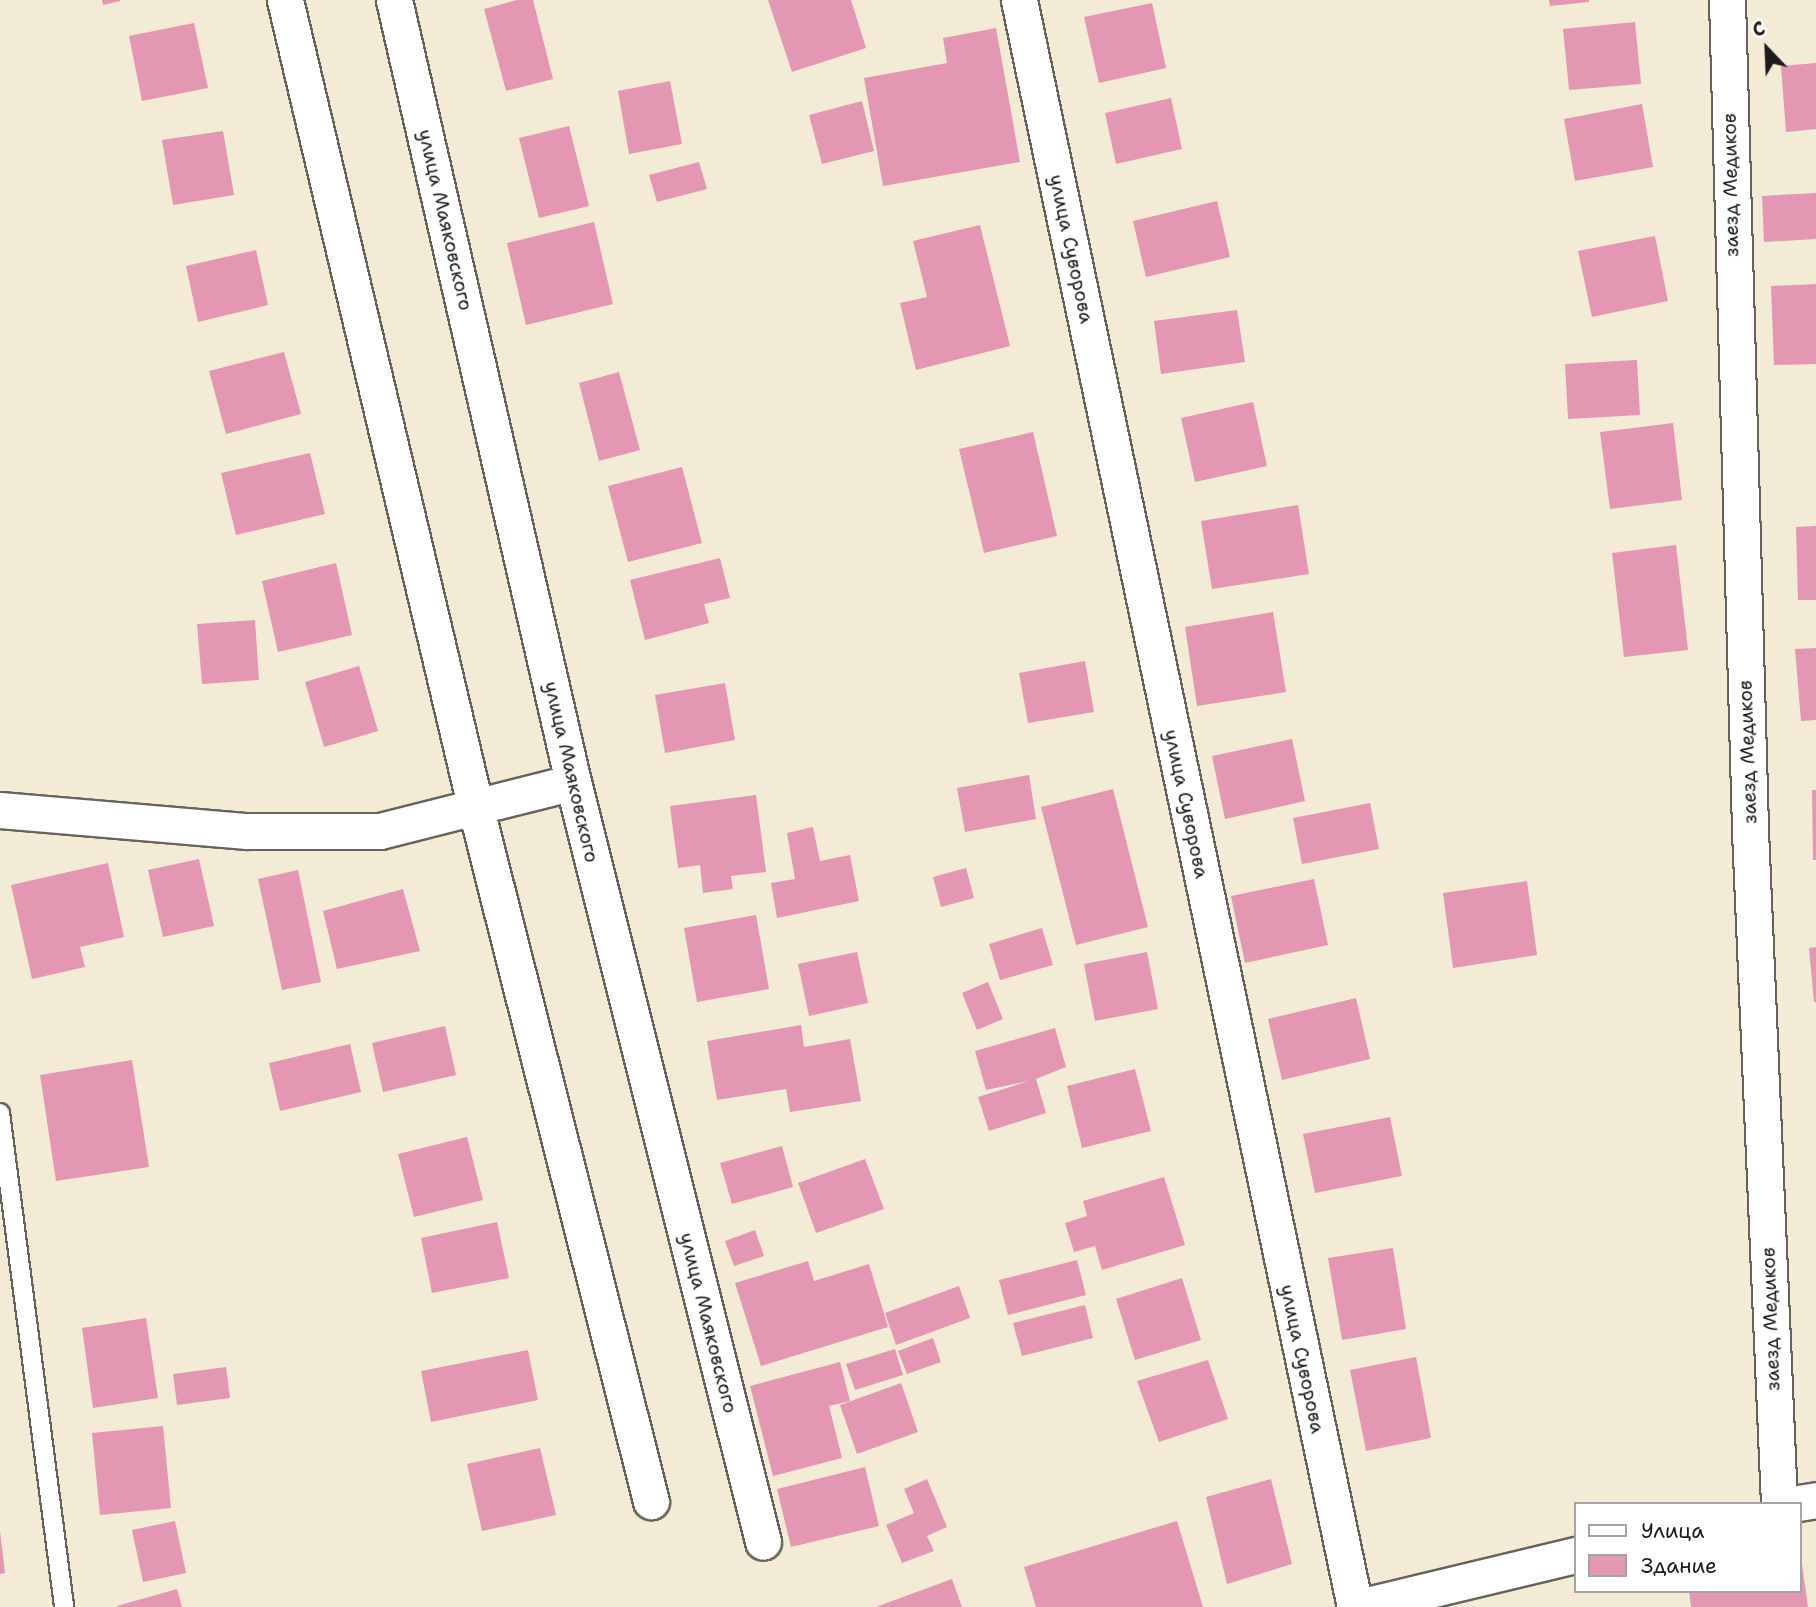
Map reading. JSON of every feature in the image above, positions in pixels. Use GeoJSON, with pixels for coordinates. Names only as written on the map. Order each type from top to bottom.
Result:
{"type":"FeatureCollection","features":[{"type":"Feature","properties":{"kind":"street"},"geometry":{"type":"LineString","coordinates":[[285,0],[476,809],[650,1501]]}},
{"type":"Feature","properties":{"kind":"street","name":"улица Маяковского"},"geometry":{"type":"LineString","coordinates":[[394,0],[573,782],[763,1542]]}},
{"type":"Feature","properties":{"kind":"street","name":"улица Суворова"},"geometry":{"type":"LineString","coordinates":[[1019,0],[1357,1607]]}},
{"type":"Feature","properties":{"kind":"street","name":"заезд Медиков"},"geometry":{"type":"LineString","coordinates":[[1727,0],[1750,831],[1779,1502]]}},
{"type":"Feature","properties":{"kind":"street"},"geometry":{"type":"LineString","coordinates":[[0,810],[247,831],[380,831],[476,809],[573,782]]}},
{"type":"Feature","properties":{"kind":"street"},"geometry":{"type":"LineString","coordinates":[[1357,1607],[1574,1555]]}},
{"type":"Feature","properties":{"kind":"lane"},"geometry":{"type":"LineString","coordinates":[[0,1113],[64,1607]]}},
{"type":"Feature","properties":{"kind":"building"},"geometry":{"type":"Polygon","coordinates":[[[102,0],[120,0],[120,1],[103,5],[102,0]]]}},
{"type":"Feature","properties":{"kind":"building"},"geometry":{"type":"Polygon","coordinates":[[[517,0],[533,0],[553,79],[506,91],[484,9],[517,0]]]}},
{"type":"Feature","properties":{"kind":"building"},"geometry":{"type":"Polygon","coordinates":[[[768,0],[851,0],[866,48],[792,72],[768,0]]]}},
{"type":"Feature","properties":{"kind":"building"},"geometry":{"type":"Polygon","coordinates":[[[1549,0],[1589,0],[1589,2],[1550,6],[1549,0]]]}},
{"type":"Feature","properties":{"kind":"building"},"geometry":{"type":"Polygon","coordinates":[[[1152,3],[1166,68],[1099,83],[1084,17],[1152,3]]]}},
{"type":"Feature","properties":{"kind":"building"},"geometry":{"type":"Polygon","coordinates":[[[1635,22],[1641,84],[1569,90],[1563,29],[1635,22]]]}},
{"type":"Feature","properties":{"kind":"building"},"geometry":{"type":"Polygon","coordinates":[[[194,23],[208,88],[142,101],[129,36],[194,23]]]}},
{"type":"Feature","properties":{"kind":"building"},"geometry":{"type":"Polygon","coordinates":[[[996,28],[1020,162],[883,186],[864,78],[947,63],[943,38],[996,28]]]}},
{"type":"Feature","properties":{"kind":"building"},"geometry":{"type":"Polygon","coordinates":[[[1816,63],[1816,129],[1786,132],[1781,66],[1816,63]]]}},
{"type":"Feature","properties":{"kind":"building"},"geometry":{"type":"Polygon","coordinates":[[[670,81],[682,144],[629,154],[618,91],[670,81]]]}},
{"type":"Feature","properties":{"kind":"building"},"geometry":{"type":"Polygon","coordinates":[[[1171,98],[1182,149],[1116,164],[1105,113],[1171,98]]]}},
{"type":"Feature","properties":{"kind":"building"},"geometry":{"type":"Polygon","coordinates":[[[862,101],[874,151],[822,164],[809,115],[862,101]]]}},
{"type":"Feature","properties":{"kind":"building"},"geometry":{"type":"Polygon","coordinates":[[[1642,104],[1653,167],[1575,181],[1564,119],[1642,104]]]}},
{"type":"Feature","properties":{"kind":"building"},"geometry":{"type":"Polygon","coordinates":[[[569,126],[589,206],[539,218],[519,138],[569,126]]]}},
{"type":"Feature","properties":{"kind":"building"},"geometry":{"type":"Polygon","coordinates":[[[223,131],[234,195],[173,205],[162,140],[223,131]]]}},
{"type":"Feature","properties":{"kind":"building"},"geometry":{"type":"Polygon","coordinates":[[[699,162],[707,189],[657,202],[649,175],[699,162]]]}},
{"type":"Feature","properties":{"kind":"building"},"geometry":{"type":"Polygon","coordinates":[[[1816,193],[1816,239],[1764,242],[1762,196],[1816,193]]]}},
{"type":"Feature","properties":{"kind":"building"},"geometry":{"type":"Polygon","coordinates":[[[1217,201],[1230,257],[1146,277],[1133,221],[1217,201]]]}},
{"type":"Feature","properties":{"kind":"building"},"geometry":{"type":"Polygon","coordinates":[[[594,222],[613,304],[526,325],[507,243],[594,222]]]}},
{"type":"Feature","properties":{"kind":"building"},"geometry":{"type":"Polygon","coordinates":[[[980,225],[1010,346],[916,370],[900,303],[927,297],[913,241],[980,225]]]}},
{"type":"Feature","properties":{"kind":"building"},"geometry":{"type":"Polygon","coordinates":[[[1655,236],[1668,301],[1592,317],[1578,251],[1655,236]]]}},
{"type":"Feature","properties":{"kind":"building"},"geometry":{"type":"Polygon","coordinates":[[[256,250],[268,305],[198,322],[186,266],[256,250]]]}},
{"type":"Feature","properties":{"kind":"building"},"geometry":{"type":"Polygon","coordinates":[[[1816,284],[1816,364],[1774,365],[1771,286],[1816,284]]]}},
{"type":"Feature","properties":{"kind":"building"},"geometry":{"type":"Polygon","coordinates":[[[1237,310],[1245,362],[1161,374],[1154,321],[1237,310]]]}},
{"type":"Feature","properties":{"kind":"building"},"geometry":{"type":"Polygon","coordinates":[[[284,352],[301,414],[226,434],[209,371],[284,352]]]}},
{"type":"Feature","properties":{"kind":"building"},"geometry":{"type":"Polygon","coordinates":[[[1637,360],[1640,415],[1568,419],[1565,364],[1637,360]]]}},
{"type":"Feature","properties":{"kind":"building"},"geometry":{"type":"Polygon","coordinates":[[[619,372],[640,450],[599,461],[579,383],[619,372]]]}},
{"type":"Feature","properties":{"kind":"building"},"geometry":{"type":"Polygon","coordinates":[[[1253,402],[1267,466],[1195,482],[1181,418],[1253,402]]]}},
{"type":"Feature","properties":{"kind":"building"},"geometry":{"type":"Polygon","coordinates":[[[1673,423],[1682,500],[1610,509],[1600,432],[1673,423]]]}},
{"type":"Feature","properties":{"kind":"building"},"geometry":{"type":"Polygon","coordinates":[[[1033,432],[1057,536],[984,553],[959,449],[1033,432]]]}},
{"type":"Feature","properties":{"kind":"building"},"geometry":{"type":"Polygon","coordinates":[[[310,453],[325,514],[236,535],[221,473],[310,453]]]}},
{"type":"Feature","properties":{"kind":"building"},"geometry":{"type":"Polygon","coordinates":[[[682,467],[702,543],[628,562],[608,486],[682,467]]]}},
{"type":"Feature","properties":{"kind":"building"},"geometry":{"type":"Polygon","coordinates":[[[1298,505],[1309,574],[1212,589],[1201,521],[1298,505]]]}},
{"type":"Feature","properties":{"kind":"building"},"geometry":{"type":"Polygon","coordinates":[[[1816,526],[1816,600],[1798,600],[1796,527],[1816,526]]]}},
{"type":"Feature","properties":{"kind":"building"},"geometry":{"type":"Polygon","coordinates":[[[1676,545],[1688,650],[1624,657],[1612,553],[1676,545]]]}},
{"type":"Feature","properties":{"kind":"building"},"geometry":{"type":"Polygon","coordinates":[[[720,558],[730,598],[704,604],[709,623],[645,640],[630,580],[720,558]]]}},
{"type":"Feature","properties":{"kind":"building"},"geometry":{"type":"Polygon","coordinates":[[[336,563],[352,635],[278,652],[262,581],[336,563]]]}},
{"type":"Feature","properties":{"kind":"building"},"geometry":{"type":"Polygon","coordinates":[[[1273,612],[1286,692],[1197,706],[1185,627],[1273,612]]]}},
{"type":"Feature","properties":{"kind":"building"},"geometry":{"type":"Polygon","coordinates":[[[255,620],[259,680],[202,684],[197,624],[255,620]]]}},
{"type":"Feature","properties":{"kind":"building"},"geometry":{"type":"Polygon","coordinates":[[[1816,648],[1816,720],[1801,721],[1795,649],[1816,648]]]}},
{"type":"Feature","properties":{"kind":"building"},"geometry":{"type":"Polygon","coordinates":[[[1085,661],[1094,712],[1028,723],[1019,673],[1085,661]]]}},
{"type":"Feature","properties":{"kind":"building"},"geometry":{"type":"Polygon","coordinates":[[[359,666],[378,731],[324,747],[305,682],[359,666]]]}},
{"type":"Feature","properties":{"kind":"building"},"geometry":{"type":"Polygon","coordinates":[[[725,683],[735,740],[665,753],[655,695],[725,683]]]}},
{"type":"Feature","properties":{"kind":"building"},"geometry":{"type":"Polygon","coordinates":[[[1292,739],[1305,801],[1225,819],[1212,756],[1292,739]]]}},
{"type":"Feature","properties":{"kind":"building"},"geometry":{"type":"Polygon","coordinates":[[[1029,775],[1036,819],[965,832],[957,788],[1029,775]]]}},
{"type":"Feature","properties":{"kind":"building"},"geometry":{"type":"Polygon","coordinates":[[[1113,789],[1148,927],[1076,945],[1041,807],[1113,789]]]}},
{"type":"Feature","properties":{"kind":"building"},"geometry":{"type":"Polygon","coordinates":[[[1812,790],[1816,790],[1816,860],[1813,860],[1812,790]]]}},
{"type":"Feature","properties":{"kind":"building"},"geometry":{"type":"Polygon","coordinates":[[[756,795],[766,872],[731,876],[733,889],[703,893],[700,865],[678,868],[670,806],[756,795]]]}},
{"type":"Feature","properties":{"kind":"building"},"geometry":{"type":"Polygon","coordinates":[[[1370,803],[1379,849],[1302,864],[1293,818],[1370,803]]]}},
{"type":"Feature","properties":{"kind":"building"},"geometry":{"type":"Polygon","coordinates":[[[813,827],[820,861],[850,855],[859,901],[777,918],[771,883],[795,879],[787,833],[813,827]]]}},
{"type":"Feature","properties":{"kind":"building"},"geometry":{"type":"Polygon","coordinates":[[[199,859],[214,926],[163,937],[148,870],[199,859]]]}},
{"type":"Feature","properties":{"kind":"building"},"geometry":{"type":"Polygon","coordinates":[[[108,863],[124,937],[80,947],[85,967],[32,979],[11,885],[108,863]]]}},
{"type":"Feature","properties":{"kind":"building"},"geometry":{"type":"Polygon","coordinates":[[[966,868],[974,898],[941,907],[933,877],[966,868]]]}},
{"type":"Feature","properties":{"kind":"building"},"geometry":{"type":"Polygon","coordinates":[[[298,870],[321,982],[282,990],[258,879],[298,870]]]}},
{"type":"Feature","properties":{"kind":"building"},"geometry":{"type":"Polygon","coordinates":[[[1314,879],[1328,945],[1245,963],[1231,896],[1314,879]]]}},
{"type":"Feature","properties":{"kind":"building"},"geometry":{"type":"Polygon","coordinates":[[[1527,881],[1537,955],[1453,968],[1443,893],[1527,881]]]}},
{"type":"Feature","properties":{"kind":"building"},"geometry":{"type":"Polygon","coordinates":[[[403,889],[420,951],[337,969],[323,911],[403,889]]]}},
{"type":"Feature","properties":{"kind":"building"},"geometry":{"type":"Polygon","coordinates":[[[756,915],[769,989],[697,1002],[684,928],[756,915]]]}},
{"type":"Feature","properties":{"kind":"building"},"geometry":{"type":"Polygon","coordinates":[[[1042,928],[1053,965],[1000,980],[989,944],[1042,928]]]}},
{"type":"Feature","properties":{"kind":"building"},"geometry":{"type":"Polygon","coordinates":[[[1816,947],[1816,1002],[1814,1002],[1809,948],[1816,947]]]}},
{"type":"Feature","properties":{"kind":"building"},"geometry":{"type":"Polygon","coordinates":[[[857,952],[868,1003],[809,1016],[798,964],[857,952]]]}},
{"type":"Feature","properties":{"kind":"building"},"geometry":{"type":"Polygon","coordinates":[[[1147,952],[1158,1009],[1095,1021],[1084,964],[1147,952]]]}},
{"type":"Feature","properties":{"kind":"building"},"geometry":{"type":"Polygon","coordinates":[[[988,982],[1003,1019],[977,1030],[962,993],[988,982]]]}},
{"type":"Feature","properties":{"kind":"building"},"geometry":{"type":"Polygon","coordinates":[[[1356,998],[1370,1059],[1282,1080],[1268,1019],[1356,998]]]}},
{"type":"Feature","properties":{"kind":"building"},"geometry":{"type":"Polygon","coordinates":[[[801,1025],[804,1047],[850,1039],[861,1101],[790,1112],[786,1089],[717,1100],[707,1041],[801,1025]]]}},
{"type":"Feature","properties":{"kind":"building"},"geometry":{"type":"Polygon","coordinates":[[[445,1026],[456,1075],[383,1092],[372,1043],[445,1026]]]}},
{"type":"Feature","properties":{"kind":"building"},"geometry":{"type":"Polygon","coordinates":[[[1055,1028],[1066,1067],[1036,1079],[1046,1113],[989,1131],[978,1097],[1029,1081],[986,1090],[975,1051],[1055,1028]]]}},
{"type":"Feature","properties":{"kind":"building"},"geometry":{"type":"Polygon","coordinates":[[[350,1044],[361,1092],[280,1111],[269,1063],[350,1044]]]}},
{"type":"Feature","properties":{"kind":"building"},"geometry":{"type":"Polygon","coordinates":[[[132,1060],[149,1167],[56,1181],[40,1075],[132,1060]]]}},
{"type":"Feature","properties":{"kind":"building"},"geometry":{"type":"Polygon","coordinates":[[[1135,1069],[1151,1131],[1082,1148],[1067,1086],[1135,1069]]]}},
{"type":"Feature","properties":{"kind":"building"},"geometry":{"type":"Polygon","coordinates":[[[1390,1117],[1402,1176],[1315,1193],[1303,1134],[1390,1117]]]}},
{"type":"Feature","properties":{"kind":"building"},"geometry":{"type":"Polygon","coordinates":[[[467,1137],[483,1200],[414,1217],[398,1154],[467,1137]]]}},
{"type":"Feature","properties":{"kind":"building"},"geometry":{"type":"Polygon","coordinates":[[[782,1146],[793,1187],[732,1204],[720,1163],[782,1146]]]}},
{"type":"Feature","properties":{"kind":"building"},"geometry":{"type":"Polygon","coordinates":[[[865,1159],[884,1209],[816,1233],[798,1183],[865,1159]]]}},
{"type":"Feature","properties":{"kind":"building"},"geometry":{"type":"Polygon","coordinates":[[[1164,1177],[1185,1245],[1102,1270],[1095,1246],[1074,1252],[1065,1223],[1087,1216],[1083,1201],[1164,1177]]]}},
{"type":"Feature","properties":{"kind":"building"},"geometry":{"type":"Polygon","coordinates":[[[497,1222],[509,1278],[432,1293],[421,1238],[497,1222]]]}},
{"type":"Feature","properties":{"kind":"building"},"geometry":{"type":"Polygon","coordinates":[[[755,1230],[764,1256],[734,1266],[725,1241],[755,1230]]]}},
{"type":"Feature","properties":{"kind":"building"},"geometry":{"type":"Polygon","coordinates":[[[1393,1248],[1406,1329],[1342,1340],[1328,1258],[1393,1248]]]}},
{"type":"Feature","properties":{"kind":"building"},"geometry":{"type":"Polygon","coordinates":[[[1077,1260],[1086,1295],[1008,1315],[999,1280],[1077,1260]]]}},
{"type":"Feature","properties":{"kind":"building"},"geometry":{"type":"Polygon","coordinates":[[[808,1261],[814,1281],[869,1264],[888,1327],[761,1366],[735,1283],[808,1261]]]}},
{"type":"Feature","properties":{"kind":"building"},"geometry":{"type":"Polygon","coordinates":[[[1182,1278],[1201,1340],[1135,1360],[1116,1299],[1182,1278]]]}},
{"type":"Feature","properties":{"kind":"building"},"geometry":{"type":"Polygon","coordinates":[[[959,1286],[970,1318],[896,1345],[885,1313],[959,1286]]]}},
{"type":"Feature","properties":{"kind":"building"},"geometry":{"type":"Polygon","coordinates":[[[1085,1305],[1093,1338],[1022,1356],[1013,1323],[1085,1305]]]}},
{"type":"Feature","properties":{"kind":"building"},"geometry":{"type":"Polygon","coordinates":[[[146,1318],[158,1398],[93,1408],[82,1328],[146,1318]]]}},
{"type":"Feature","properties":{"kind":"building"},"geometry":{"type":"Polygon","coordinates":[[[933,1338],[941,1362],[907,1374],[898,1351],[933,1338]]]}},
{"type":"Feature","properties":{"kind":"building"},"geometry":{"type":"Polygon","coordinates":[[[895,1349],[903,1375],[855,1390],[846,1364],[895,1349]]]}},
{"type":"Feature","properties":{"kind":"building"},"geometry":{"type":"Polygon","coordinates":[[[528,1350],[538,1400],[431,1422],[421,1371],[528,1350]]]}},
{"type":"Feature","properties":{"kind":"building"},"geometry":{"type":"Polygon","coordinates":[[[1416,1357],[1431,1438],[1366,1451],[1350,1370],[1416,1357]]]}},
{"type":"Feature","properties":{"kind":"building"},"geometry":{"type":"Polygon","coordinates":[[[1208,1360],[1228,1419],[1159,1442],[1137,1381],[1208,1360]]]}},
{"type":"Feature","properties":{"kind":"building"},"geometry":{"type":"Polygon","coordinates":[[[840,1362],[850,1401],[829,1406],[842,1458],[773,1476],[750,1386],[840,1362]]]}},
{"type":"Feature","properties":{"kind":"building"},"geometry":{"type":"Polygon","coordinates":[[[226,1367],[230,1398],[177,1405],[173,1374],[226,1367]]]}},
{"type":"Feature","properties":{"kind":"building"},"geometry":{"type":"Polygon","coordinates":[[[901,1383],[918,1432],[857,1454],[840,1405],[901,1383]]]}},
{"type":"Feature","properties":{"kind":"building"},"geometry":{"type":"Polygon","coordinates":[[[163,1426],[171,1508],[100,1515],[92,1433],[163,1426]]]}},
{"type":"Feature","properties":{"kind":"building"},"geometry":{"type":"Polygon","coordinates":[[[540,1448],[556,1515],[482,1531],[467,1464],[540,1448]]]}},
{"type":"Feature","properties":{"kind":"building"},"geometry":{"type":"Polygon","coordinates":[[[865,1467],[879,1526],[791,1547],[777,1489],[865,1467]]]}},
{"type":"Feature","properties":{"kind":"building"},"geometry":{"type":"Polygon","coordinates":[[[927,1479],[947,1527],[927,1536],[934,1551],[902,1563],[886,1525],[914,1513],[904,1489],[927,1479]]]}},
{"type":"Feature","properties":{"kind":"building"},"geometry":{"type":"Polygon","coordinates":[[[1271,1479],[1292,1564],[1227,1584],[1206,1497],[1271,1479]]]}},
{"type":"Feature","properties":{"kind":"building"},"geometry":{"type":"Polygon","coordinates":[[[175,1521],[186,1573],[143,1582],[132,1530],[175,1521]]]}},
{"type":"Feature","properties":{"kind":"building"},"geometry":{"type":"Polygon","coordinates":[[[1177,1521],[1203,1607],[1036,1607],[1024,1567],[1177,1521]]]}},
{"type":"Feature","properties":{"kind":"building"},"geometry":{"type":"Polygon","coordinates":[[[0,1531],[5,1573],[0,1574],[0,1531]]]}},
{"type":"Feature","properties":{"kind":"building"},"geometry":{"type":"Polygon","coordinates":[[[1802,1564],[1808,1607],[1691,1607],[1689,1593],[1802,1593],[1802,1564]]]}},
{"type":"Feature","properties":{"kind":"building"},"geometry":{"type":"Polygon","coordinates":[[[952,1579],[962,1607],[876,1607],[952,1579]]]}},
{"type":"Feature","properties":{"kind":"building"},"geometry":{"type":"Polygon","coordinates":[[[177,1589],[182,1607],[117,1606],[177,1589]]]}}]}
